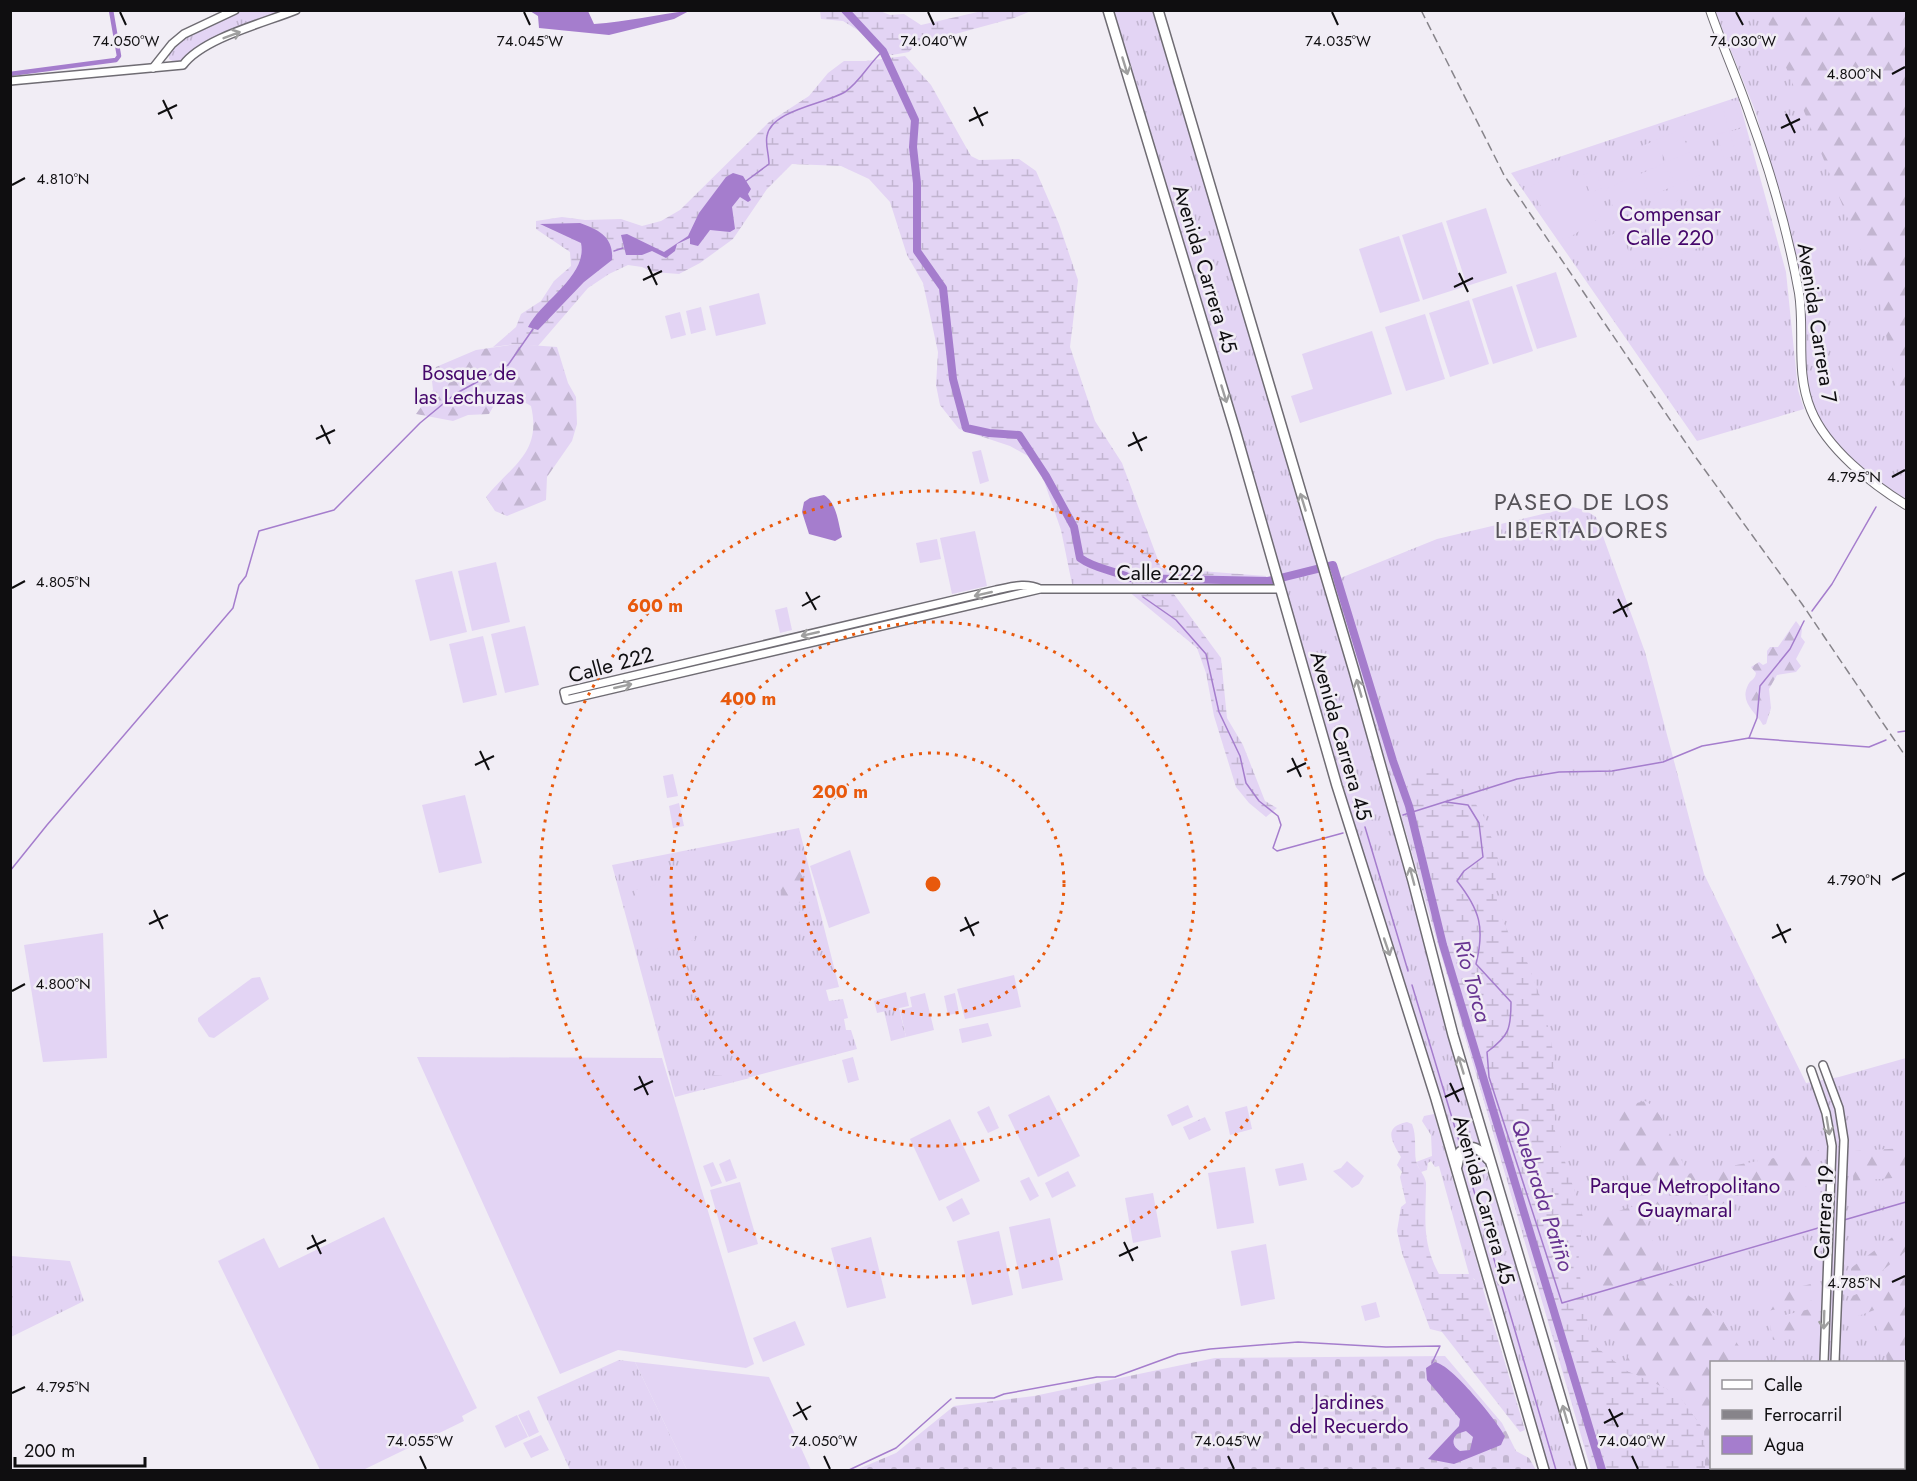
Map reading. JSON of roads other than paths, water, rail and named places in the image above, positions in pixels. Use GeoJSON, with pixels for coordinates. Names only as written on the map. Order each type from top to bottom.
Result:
{"type":"FeatureCollection","features":[{"type":"Feature","properties":{"kind":"highway","name":"Avenida Carrera 45"},"geometry":{"type":"LineString","coordinates":[[1108,10],[1235,430],[1337,786],[1457,1172],[1544,1470]]}},
{"type":"Feature","properties":{"kind":"highway","name":"Avenida Carrera 45"},"geometry":{"type":"LineString","coordinates":[[1158,10],[1354,671],[1411,871],[1450,1024],[1582,1470]]}},
{"type":"Feature","properties":{"kind":"highway"},"geometry":{"type":"LineString","coordinates":[[1457,1172],[1458,1158],[1465,1149],[1476,1148],[1490,1161]]}},
{"type":"Feature","properties":{"kind":"main road","name":"Avenida Carrera 7"},"geometry":{"type":"LineString","coordinates":[[1710,10],[1742,93],[1771,181],[1799,293],[1801,365],[1810,409],[1827,436],[1848,459],[1906,506]]}},
{"type":"Feature","properties":{"kind":"street"},"geometry":{"type":"LineString","coordinates":[[153,68],[166,51],[184,34],[234,10]]}},
{"type":"Feature","properties":{"kind":"street"},"geometry":{"type":"LineString","coordinates":[[10,81],[179,65],[193,53],[208,45],[296,10]]}},
{"type":"Feature","properties":{"kind":"street"},"geometry":{"type":"LineString","coordinates":[[166,51],[167,61],[179,65]]}},
{"type":"Feature","properties":{"kind":"street","name":"Calle 222"},"geometry":{"type":"LineString","coordinates":[[565,696],[996,590],[1021,586],[1040,589],[1280,589]]}},
{"type":"Feature","properties":{"kind":"street","name":"Carrera 19"},"geometry":{"type":"LineString","coordinates":[[1823,1065],[1839,1108],[1844,1140],[1835,1361]]}},
{"type":"Feature","properties":{"kind":"street","name":"Carrera 19"},"geometry":{"type":"LineString","coordinates":[[1811,1070],[1826,1113],[1832,1146],[1824,1361]]}},
{"type":"Feature","properties":{"kind":"water"},"geometry":{"type":"Polygon","coordinates":[[[530,11],[588,11],[594,24],[689,11],[674,19],[609,35],[539,28],[538,16],[530,11]]]}},
{"type":"Feature","properties":{"kind":"water"},"geometry":{"type":"Polygon","coordinates":[[[733,173],[743,176],[751,189],[748,194],[751,200],[748,202],[740,197],[732,207],[735,229],[730,232],[710,230],[698,246],[690,244],[690,238],[677,244],[675,251],[666,258],[652,251],[642,255],[626,255],[621,235],[627,234],[664,252],[688,236],[699,213],[726,177],[733,173]]]}},
{"type":"Feature","properties":{"kind":"water"},"geometry":{"type":"Polygon","coordinates":[[[580,223],[604,235],[611,246],[612,260],[584,282],[538,330],[528,327],[534,317],[571,277],[578,266],[581,255],[581,243],[540,224],[580,223]]]}},
{"type":"Feature","properties":{"kind":"water"},"geometry":{"type":"Polygon","coordinates":[[[824,495],[832,503],[838,520],[842,537],[835,541],[809,534],[802,512],[804,502],[824,495]]]}},
{"type":"Feature","properties":{"kind":"water"},"geometry":{"type":"Polygon","coordinates":[[[1435,1362],[1443,1365],[1462,1383],[1493,1418],[1505,1436],[1501,1445],[1454,1464],[1428,1459],[1459,1426],[1460,1419],[1427,1380],[1426,1368],[1435,1362]],[[1466,1431],[1457,1434],[1453,1441],[1454,1445],[1460,1451],[1470,1450],[1473,1437],[1466,1431]]]}},
{"type":"Feature","properties":{"kind":"waterway"},"geometry":{"type":"LineString","coordinates":[[10,74],[116,60],[119,56],[111,10]]}},
{"type":"Feature","properties":{"kind":"waterway","name":"Río Torca"},"geometry":{"type":"LineString","coordinates":[[845,10],[883,51],[915,120],[913,147],[917,183],[917,251],[943,288],[953,379],[966,428],[989,433],[1019,435],[1046,476],[1074,527],[1080,558],[1092,565],[1130,578],[1268,581],[1333,565],[1409,806],[1443,945],[1602,1470]]}},
{"type":"Feature","properties":{"kind":"waterway"},"geometry":{"type":"LineString","coordinates":[[746,181],[769,164],[767,136],[771,127],[778,120],[845,92],[856,83],[883,51]]}},
{"type":"Feature","properties":{"kind":"waterway"},"geometry":{"type":"LineString","coordinates":[[614,251],[623,248]]}},
{"type":"Feature","properties":{"kind":"waterway"},"geometry":{"type":"LineString","coordinates":[[10,871],[233,608],[239,585],[246,576],[259,531],[334,510],[420,423],[455,394],[508,365],[533,329]]}},
{"type":"Feature","properties":{"kind":"waterway"},"geometry":{"type":"LineString","coordinates":[[1812,611],[1832,584],[1876,507]]}},
{"type":"Feature","properties":{"kind":"waterway"},"geometry":{"type":"LineString","coordinates":[[1143,597],[1176,620],[1206,654],[1219,712],[1240,756],[1246,783],[1259,801],[1278,816],[1281,825],[1273,848],[1277,851],[1343,833]]}},
{"type":"Feature","properties":{"kind":"waterway"},"geometry":{"type":"LineString","coordinates":[[1749,738],[1757,718],[1760,686],[1790,649],[1804,621]]}},
{"type":"Feature","properties":{"kind":"waterway"},"geometry":{"type":"LineString","coordinates":[[1898,732],[1906,731]]}},
{"type":"Feature","properties":{"kind":"waterway"},"geometry":{"type":"LineString","coordinates":[[1403,815],[1517,779],[1559,772],[1612,771],[1663,762],[1702,746],[1749,738],[1869,747],[1886,740]]}},
{"type":"Feature","properties":{"kind":"waterway","name":"Quebrada Patiño"},"geometry":{"type":"LineString","coordinates":[[1446,802],[1468,805],[1479,823],[1483,857],[1464,871],[1457,881],[1471,901],[1478,920],[1480,940],[1476,964],[1511,1002],[1507,1031],[1500,1041],[1487,1052],[1489,1077],[1562,1303],[1825,1226]]}},
{"type":"Feature","properties":{"kind":"waterway"},"geometry":{"type":"LineString","coordinates":[[1365,827],[1408,971]]}},
{"type":"Feature","properties":{"kind":"waterway"},"geometry":{"type":"LineString","coordinates":[[1412,985],[1459,1141]]}},
{"type":"Feature","properties":{"kind":"waterway"},"geometry":{"type":"LineString","coordinates":[[1466,1164],[1556,1470]]}},
{"type":"Feature","properties":{"kind":"waterway","name":"Quebrada Patiño"},"geometry":{"type":"LineString","coordinates":[[1844,1220],[1906,1202]]}},
{"type":"Feature","properties":{"kind":"waterway"},"geometry":{"type":"LineString","coordinates":[[956,1398],[994,1398],[1004,1394],[1097,1377],[1115,1377],[1178,1354],[1298,1342],[1386,1347],[1440,1346],[1432,1363]]}},
{"type":"Feature","properties":{"kind":"waterway"},"geometry":{"type":"LineString","coordinates":[[849,1470],[896,1448],[951,1399]]}},
{"type":"Feature","properties":{"kind":"railway"},"geometry":{"type":"LineString","coordinates":[[1421,10],[1504,175],[1694,455],[1802,604],[1906,757]]}},
{"type":"Feature","properties":{"kind":"district","name":"PASEO DE LOS LIBERTADORES"},"geometry":{"type":"Point","coordinates":[1582,516]}},
{"type":"Feature","properties":{"kind":"park label","name":"Compensar Calle 220"},"geometry":{"type":"Point","coordinates":[1670,226]}},
{"type":"Feature","properties":{"kind":"park label","name":"Bosque de las Lechuzas"},"geometry":{"type":"Point","coordinates":[469,385]}},
{"type":"Feature","properties":{"kind":"park label","name":"Parque Metropolitano Guaymaral"},"geometry":{"type":"Point","coordinates":[1685,1198]}},
{"type":"Feature","properties":{"kind":"park label","name":"Jardines del Recuerdo"},"geometry":{"type":"Point","coordinates":[1349,1414]}}]}
